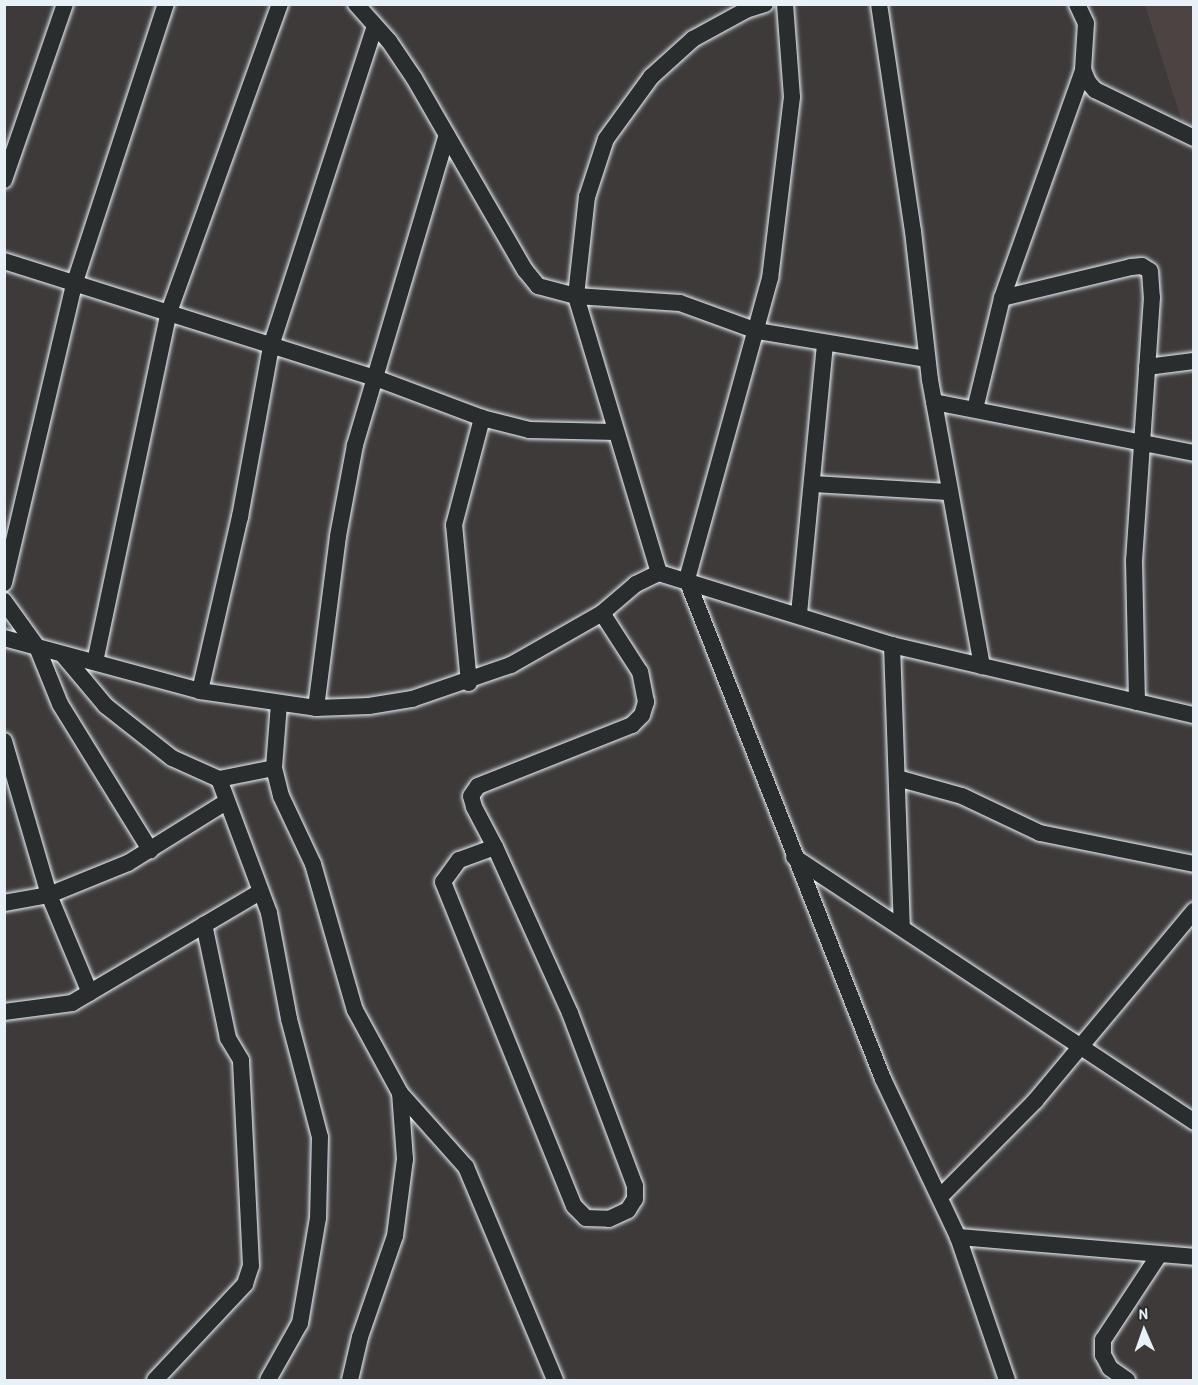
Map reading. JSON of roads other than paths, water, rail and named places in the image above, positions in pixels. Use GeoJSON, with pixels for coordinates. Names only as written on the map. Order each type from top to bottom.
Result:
{"type":"FeatureCollection","features":[{"type":"Feature","properties":{"kind":"street"},"geometry":{"type":"LineString","coordinates":[[4,180],[65,4]]}},
{"type":"Feature","properties":{"kind":"street"},"geometry":{"type":"LineString","coordinates":[[4,583],[74,285],[166,4]]}},
{"type":"Feature","properties":{"kind":"street"},"geometry":{"type":"LineString","coordinates":[[95,662],[169,312],[280,4]]}},
{"type":"Feature","properties":{"kind":"street"},"geometry":{"type":"LineString","coordinates":[[356,4],[414,78],[531,280],[549,290],[576,296],[652,298],[694,306],[757,331],[825,345],[927,359]]}},
{"type":"Feature","properties":{"kind":"street"},"geometry":{"type":"LineString","coordinates":[[659,573],[576,296],[587,197],[606,140],[645,84],[678,50],[746,10],[765,4]]}},
{"type":"Feature","properties":{"kind":"street"},"geometry":{"type":"LineString","coordinates":[[785,4],[791,114],[770,278],[687,580],[883,1079],[958,1238],[1007,1380]]}},
{"type":"Feature","properties":{"kind":"street"},"geometry":{"type":"LineString","coordinates":[[879,4],[913,231],[927,359],[948,492],[982,666]]}},
{"type":"Feature","properties":{"kind":"street"},"geometry":{"type":"LineString","coordinates":[[975,409],[1002,298],[1083,70],[1086,23],[1077,4]]}},
{"type":"Feature","properties":{"kind":"street"},"geometry":{"type":"LineString","coordinates":[[200,691],[240,518],[271,346],[375,26]]}},
{"type":"Feature","properties":{"kind":"street"},"geometry":{"type":"LineString","coordinates":[[1083,70],[1095,90],[1194,138]]}},
{"type":"Feature","properties":{"kind":"street"},"geometry":{"type":"LineString","coordinates":[[316,708],[338,536],[373,377],[447,135]]}},
{"type":"Feature","properties":{"kind":"street"},"geometry":{"type":"LineString","coordinates":[[4,261],[74,285],[169,312],[373,377],[482,418],[529,430],[615,432]]}},
{"type":"Feature","properties":{"kind":"street"},"geometry":{"type":"LineString","coordinates":[[1002,298],[1143,266],[1152,280],[1134,560],[1137,702]]}},
{"type":"Feature","properties":{"kind":"street"},"geometry":{"type":"LineString","coordinates":[[799,614],[825,345]]}},
{"type":"Feature","properties":{"kind":"street"},"geometry":{"type":"LineString","coordinates":[[1148,367],[1194,361]]}},
{"type":"Feature","properties":{"kind":"street"},"geometry":{"type":"LineString","coordinates":[[934,402],[1143,445],[1194,453]]}},
{"type":"Feature","properties":{"kind":"street"},"geometry":{"type":"LineString","coordinates":[[469,683],[454,525],[482,418]]}},
{"type":"Feature","properties":{"kind":"street"},"geometry":{"type":"LineString","coordinates":[[813,484],[948,492]]}},
{"type":"Feature","properties":{"kind":"street"},"geometry":{"type":"LineString","coordinates":[[4,638],[200,691],[279,704],[316,708],[412,699],[469,683],[511,666],[602,614],[636,584],[659,573],[799,614],[892,645],[1194,715]]}},
{"type":"Feature","properties":{"kind":"street"},"geometry":{"type":"LineString","coordinates":[[4,601],[37,647],[60,704],[150,850]]}},
{"type":"Feature","properties":{"kind":"street"},"geometry":{"type":"LineString","coordinates":[[495,847],[459,861],[443,882],[574,1206],[586,1218],[609,1219],[628,1210],[635,1199],[635,1186],[570,1013],[495,847],[474,807],[471,796],[478,786],[632,725],[642,715],[646,702],[640,672],[602,614]]}},
{"type":"Feature","properties":{"kind":"street"},"geometry":{"type":"LineString","coordinates":[[892,645],[902,927]]}},
{"type":"Feature","properties":{"kind":"street"},"geometry":{"type":"LineString","coordinates":[[64,656],[93,694],[136,733],[172,758],[219,779],[274,768]]}},
{"type":"Feature","properties":{"kind":"street"},"geometry":{"type":"LineString","coordinates":[[279,704],[274,768],[281,796],[313,864],[355,1010],[400,1093],[466,1167],[555,1380]]}},
{"type":"Feature","properties":{"kind":"street"},"geometry":{"type":"LineString","coordinates":[[4,741],[49,895],[90,993]]}},
{"type":"Feature","properties":{"kind":"street"},"geometry":{"type":"LineString","coordinates":[[897,778],[962,796],[1040,833],[1194,864]]}},
{"type":"Feature","properties":{"kind":"street"},"geometry":{"type":"LineString","coordinates":[[219,779],[274,933],[289,1019],[320,1137],[318,1218],[300,1323],[268,1380]]}},
{"type":"Feature","properties":{"kind":"street"},"geometry":{"type":"LineString","coordinates":[[4,903],[49,895],[150,850],[226,802]]}},
{"type":"Feature","properties":{"kind":"street"},"geometry":{"type":"LineString","coordinates":[[794,857],[1081,1044],[1194,1122]]}},
{"type":"Feature","properties":{"kind":"street"},"geometry":{"type":"LineString","coordinates":[[4,1012],[64,1005],[90,993],[260,892]]}},
{"type":"Feature","properties":{"kind":"street"},"geometry":{"type":"LineString","coordinates":[[940,1196],[1035,1101],[1194,911]]}},
{"type":"Feature","properties":{"kind":"street"},"geometry":{"type":"LineString","coordinates":[[155,1380],[245,1284],[251,1266],[241,1060],[228,1038],[204,924]]}},
{"type":"Feature","properties":{"kind":"street"},"geometry":{"type":"LineString","coordinates":[[350,1380],[360,1337],[395,1236],[405,1159],[400,1093]]}},
{"type":"Feature","properties":{"kind":"street"},"geometry":{"type":"LineString","coordinates":[[958,1238],[1194,1257]]}},
{"type":"Feature","properties":{"kind":"street"},"geometry":{"type":"LineString","coordinates":[[1127,1380],[1106,1361],[1103,1340],[1159,1255]]}}]}
